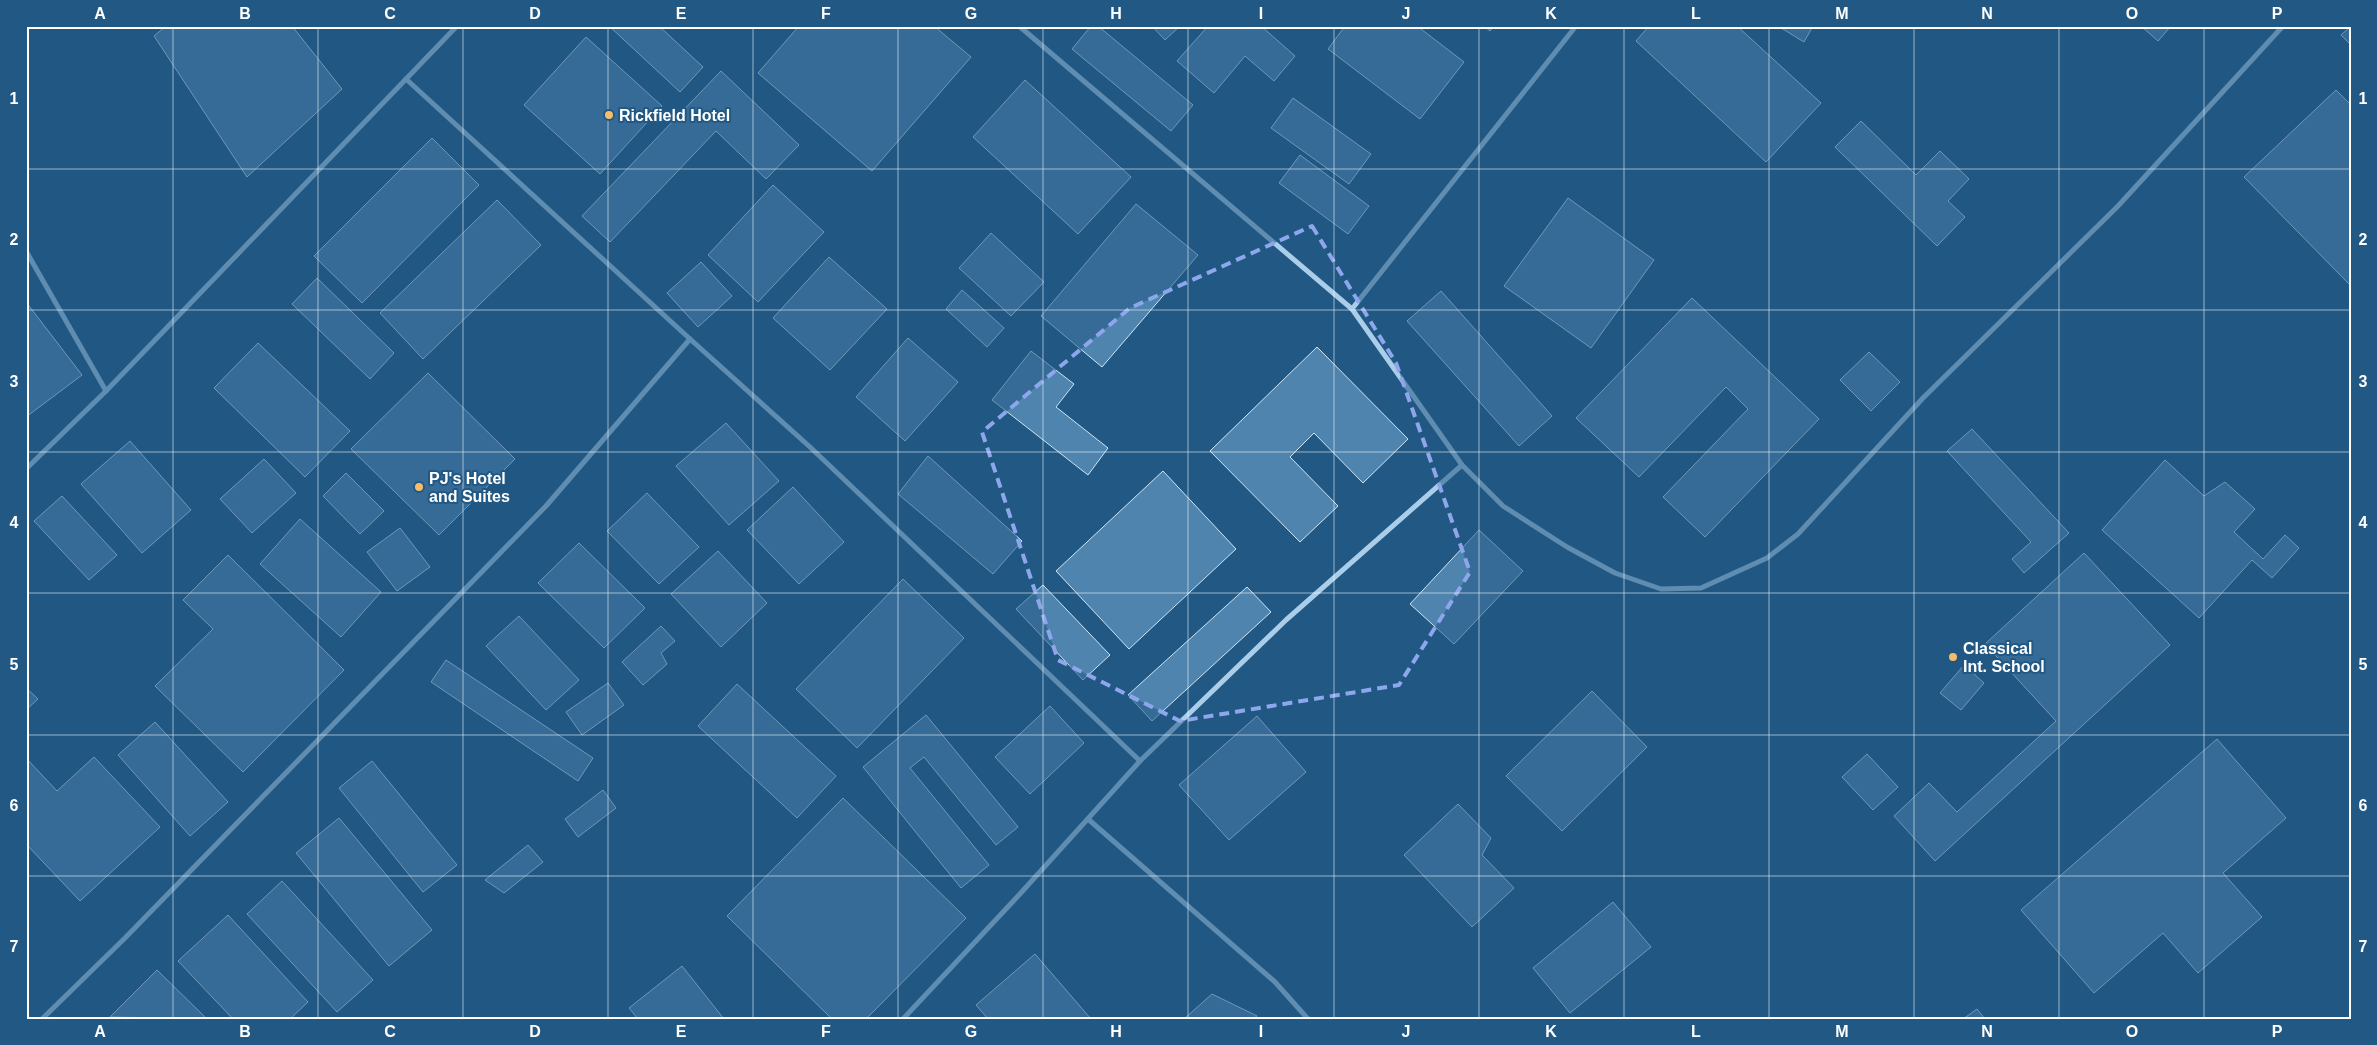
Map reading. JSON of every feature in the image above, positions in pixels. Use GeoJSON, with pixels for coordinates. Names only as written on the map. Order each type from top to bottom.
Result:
{"type":"FeatureCollection","features":[{"type":"Feature","properties":{"kind":"street"},"geometry":{"type":"LineString","coordinates":[[26,469],[106,391],[457,26]]}},
{"type":"Feature","properties":{"kind":"street"},"geometry":{"type":"LineString","coordinates":[[1019,26],[1352,309],[1462,465],[1503,506],[1567,547],[1616,573],[1661,589],[1701,588],[1766,558],[1798,534],[1923,398],[2118,206],[2283,26]]}},
{"type":"Feature","properties":{"kind":"street"},"geometry":{"type":"LineString","coordinates":[[1352,309],[1576,26]]}},
{"type":"Feature","properties":{"kind":"street"},"geometry":{"type":"LineString","coordinates":[[406,79],[810,446],[1140,761]]}},
{"type":"Feature","properties":{"kind":"street"},"geometry":{"type":"LineString","coordinates":[[26,251],[106,391]]}},
{"type":"Feature","properties":{"kind":"street"},"geometry":{"type":"LineString","coordinates":[[42,1019],[125,938],[546,506],[690,339]]}},
{"type":"Feature","properties":{"kind":"street"},"geometry":{"type":"LineString","coordinates":[[903,1019],[1140,761],[1286,620],[1462,465]]}},
{"type":"Feature","properties":{"kind":"street"},"geometry":{"type":"LineString","coordinates":[[1088,819],[1275,982],[1308,1019]]}},
{"type":"Feature","properties":{"kind":"highlighted area"},"geometry":{"type":"Polygon","coordinates":[[[1312,226],[1396,363],[1470,572],[1399,685],[1180,721],[1058,660],[982,432],[1130,308],[1312,226]]]}},
{"type":"Feature","properties":{"kind":"building"},"geometry":{"type":"Polygon","coordinates":[[[166,26],[292,26],[342,89],[247,177],[154,36],[166,26]]]}},
{"type":"Feature","properties":{"kind":"building"},"geometry":{"type":"Polygon","coordinates":[[[609,26],[659,26],[703,67],[680,92],[609,26]]]}},
{"type":"Feature","properties":{"kind":"building"},"geometry":{"type":"Polygon","coordinates":[[[799,26],[934,26],[971,57],[872,171],[758,73],[799,26]]]}},
{"type":"Feature","properties":{"kind":"building"},"geometry":{"type":"Polygon","coordinates":[[[1091,26],[1098,26],[1193,105],[1171,131],[1072,49],[1091,26]]]}},
{"type":"Feature","properties":{"kind":"building"},"geometry":{"type":"Polygon","coordinates":[[[1152,26],[1180,26],[1165,40],[1152,26]]]}},
{"type":"Feature","properties":{"kind":"building"},"geometry":{"type":"Polygon","coordinates":[[[1208,26],[1261,26],[1295,56],[1274,81],[1245,56],[1214,93],[1177,61],[1208,26]]]}},
{"type":"Feature","properties":{"kind":"building"},"geometry":{"type":"Polygon","coordinates":[[[1345,26],[1417,26],[1464,62],[1420,119],[1328,49],[1345,26]]]}},
{"type":"Feature","properties":{"kind":"building"},"geometry":{"type":"Polygon","coordinates":[[[1484,26],[1494,26],[1490,31],[1484,26]]]}},
{"type":"Feature","properties":{"kind":"building"},"geometry":{"type":"Polygon","coordinates":[[[1649,26],[1737,26],[1821,103],[1766,162],[1636,41],[1649,26]]]}},
{"type":"Feature","properties":{"kind":"building"},"geometry":{"type":"Polygon","coordinates":[[[1778,26],[1813,26],[1804,42],[1778,26]]]}},
{"type":"Feature","properties":{"kind":"building"},"geometry":{"type":"Polygon","coordinates":[[[2141,26],[2171,26],[2158,41],[2141,26]]]}},
{"type":"Feature","properties":{"kind":"building"},"geometry":{"type":"Polygon","coordinates":[[[2351,26],[2351,45],[2341,35],[2351,26]]]}},
{"type":"Feature","properties":{"kind":"building"},"geometry":{"type":"Polygon","coordinates":[[[586,37],[662,106],[600,174],[524,105],[586,37]]]}},
{"type":"Feature","properties":{"kind":"building"},"geometry":{"type":"Polygon","coordinates":[[[721,71],[799,145],[766,179],[716,131],[610,242],[582,216],[721,71]]]}},
{"type":"Feature","properties":{"kind":"building"},"geometry":{"type":"Polygon","coordinates":[[[1025,80],[1131,177],[1078,234],[973,137],[1025,80]]]}},
{"type":"Feature","properties":{"kind":"building"},"geometry":{"type":"Polygon","coordinates":[[[2336,90],[2351,105],[2351,282],[2349,284],[2244,177],[2336,90]]]}},
{"type":"Feature","properties":{"kind":"building"},"geometry":{"type":"Polygon","coordinates":[[[1293,98],[1371,154],[1349,184],[1271,128],[1293,98]]]}},
{"type":"Feature","properties":{"kind":"building"},"geometry":{"type":"Polygon","coordinates":[[[1861,121],[1916,175],[1940,151],[1969,179],[1948,201],[1965,217],[1937,246],[1835,147],[1861,121]]]}},
{"type":"Feature","properties":{"kind":"building"},"geometry":{"type":"Polygon","coordinates":[[[432,138],[479,185],[362,303],[314,256],[432,138]]]}},
{"type":"Feature","properties":{"kind":"building"},"geometry":{"type":"Polygon","coordinates":[[[1300,155],[1369,206],[1348,234],[1279,183],[1300,155]]]}},
{"type":"Feature","properties":{"kind":"building"},"geometry":{"type":"Polygon","coordinates":[[[773,185],[824,232],[758,302],[708,255],[773,185]]]}},
{"type":"Feature","properties":{"kind":"building"},"geometry":{"type":"Polygon","coordinates":[[[1568,198],[1654,260],[1591,348],[1504,286],[1568,198]]]}},
{"type":"Feature","properties":{"kind":"building"},"geometry":{"type":"Polygon","coordinates":[[[497,200],[541,245],[423,359],[380,313],[497,200]]]}},
{"type":"Feature","properties":{"kind":"building"},"geometry":{"type":"Polygon","coordinates":[[[1136,204],[1198,255],[1102,367],[1041,316],[1136,204]]]}},
{"type":"Feature","properties":{"kind":"building"},"geometry":{"type":"Polygon","coordinates":[[[991,233],[1044,282],[1011,316],[959,268],[991,233]]]}},
{"type":"Feature","properties":{"kind":"building"},"geometry":{"type":"Polygon","coordinates":[[[829,257],[887,309],[830,370],[773,318],[829,257]]]}},
{"type":"Feature","properties":{"kind":"building"},"geometry":{"type":"Polygon","coordinates":[[[701,262],[732,296],[698,327],[667,293],[701,262]]]}},
{"type":"Feature","properties":{"kind":"building"},"geometry":{"type":"Polygon","coordinates":[[[317,278],[394,353],[370,379],[292,304],[317,278]]]}},
{"type":"Feature","properties":{"kind":"building"},"geometry":{"type":"Polygon","coordinates":[[[962,290],[1004,328],[987,347],[946,309],[962,290]]]}},
{"type":"Feature","properties":{"kind":"building"},"geometry":{"type":"Polygon","coordinates":[[[1441,291],[1552,416],[1519,446],[1407,321],[1441,291]]]}},
{"type":"Feature","properties":{"kind":"building"},"geometry":{"type":"Polygon","coordinates":[[[1692,298],[1819,419],[1705,537],[1663,497],[1748,409],[1726,387],[1639,477],[1576,418],[1692,298]]]}},
{"type":"Feature","properties":{"kind":"building"},"geometry":{"type":"Polygon","coordinates":[[[26,302],[82,375],[26,417],[26,302]]]}},
{"type":"Feature","properties":{"kind":"building"},"geometry":{"type":"Polygon","coordinates":[[[908,338],[958,382],[905,441],[856,397],[908,338]]]}},
{"type":"Feature","properties":{"kind":"building"},"geometry":{"type":"Polygon","coordinates":[[[258,343],[350,431],[305,477],[214,388],[258,343]]]}},
{"type":"Feature","properties":{"kind":"building"},"geometry":{"type":"Polygon","coordinates":[[[1317,347],[1408,439],[1363,483],[1314,433],[1290,457],[1338,506],[1300,542],[1210,451],[1317,347]]]}},
{"type":"Feature","properties":{"kind":"building"},"geometry":{"type":"Polygon","coordinates":[[[1031,351],[1074,384],[1056,407],[1108,448],[1088,475],[992,400],[1031,351]]]}},
{"type":"Feature","properties":{"kind":"building"},"geometry":{"type":"Polygon","coordinates":[[[1869,352],[1900,382],[1871,411],[1840,380],[1869,352]]]}},
{"type":"Feature","properties":{"kind":"building"},"geometry":{"type":"Polygon","coordinates":[[[428,373],[515,459],[439,535],[351,449],[428,373]]]}},
{"type":"Feature","properties":{"kind":"building"},"geometry":{"type":"Polygon","coordinates":[[[726,423],[779,481],[729,525],[676,466],[726,423]]]}},
{"type":"Feature","properties":{"kind":"building"},"geometry":{"type":"Polygon","coordinates":[[[1972,429],[2069,533],[2024,573],[2012,559],[2031,542],[1947,451],[1972,429]]]}},
{"type":"Feature","properties":{"kind":"building"},"geometry":{"type":"Polygon","coordinates":[[[130,441],[191,510],[142,553],[81,484],[130,441]]]}},
{"type":"Feature","properties":{"kind":"building"},"geometry":{"type":"Polygon","coordinates":[[[928,456],[1022,541],[993,574],[898,494],[928,456]]]}},
{"type":"Feature","properties":{"kind":"building"},"geometry":{"type":"Polygon","coordinates":[[[264,459],[296,493],[252,533],[220,499],[264,459]]]}},
{"type":"Feature","properties":{"kind":"building"},"geometry":{"type":"Polygon","coordinates":[[[2165,460],[2204,496],[2225,482],[2255,509],[2234,532],[2263,559],[2285,535],[2299,548],[2272,578],[2252,560],[2199,618],[2102,530],[2165,460]]]}},
{"type":"Feature","properties":{"kind":"building"},"geometry":{"type":"Polygon","coordinates":[[[1163,471],[1236,549],[1129,649],[1056,571],[1163,471]]]}},
{"type":"Feature","properties":{"kind":"building"},"geometry":{"type":"Polygon","coordinates":[[[346,473],[384,511],[360,534],[323,496],[346,473]]]}},
{"type":"Feature","properties":{"kind":"building"},"geometry":{"type":"Polygon","coordinates":[[[793,487],[844,542],[799,584],[747,530],[793,487]]]}},
{"type":"Feature","properties":{"kind":"building"},"geometry":{"type":"Polygon","coordinates":[[[647,493],[699,547],[659,584],[607,531],[647,493]]]}},
{"type":"Feature","properties":{"kind":"building"},"geometry":{"type":"Polygon","coordinates":[[[62,496],[117,555],[89,580],[34,521],[62,496]]]}},
{"type":"Feature","properties":{"kind":"building"},"geometry":{"type":"Polygon","coordinates":[[[300,519],[381,592],[341,637],[260,564],[300,519]]]}},
{"type":"Feature","properties":{"kind":"building"},"geometry":{"type":"Polygon","coordinates":[[[400,528],[430,567],[397,591],[367,552],[400,528]]]}},
{"type":"Feature","properties":{"kind":"building"},"geometry":{"type":"Polygon","coordinates":[[[1479,530],[1523,571],[1454,644],[1410,604],[1479,530]]]}},
{"type":"Feature","properties":{"kind":"building"},"geometry":{"type":"Polygon","coordinates":[[[579,543],[645,608],[604,648],[538,583],[579,543]]]}},
{"type":"Feature","properties":{"kind":"building"},"geometry":{"type":"Polygon","coordinates":[[[718,551],[767,603],[721,647],[671,594],[718,551]]]}},
{"type":"Feature","properties":{"kind":"building"},"geometry":{"type":"Polygon","coordinates":[[[2084,553],[2170,645],[1935,861],[1894,816],[1929,783],[1957,812],[2056,721],[1985,644],[2084,553]]]}},
{"type":"Feature","properties":{"kind":"building"},"geometry":{"type":"Polygon","coordinates":[[[228,555],[344,670],[243,772],[155,686],[213,629],[183,600],[228,555]]]}},
{"type":"Feature","properties":{"kind":"building"},"geometry":{"type":"Polygon","coordinates":[[[903,579],[964,638],[857,748],[796,689],[903,579]]]}},
{"type":"Feature","properties":{"kind":"building"},"geometry":{"type":"Polygon","coordinates":[[[1043,585],[1110,655],[1083,680],[1016,609],[1043,585]]]}},
{"type":"Feature","properties":{"kind":"building"},"geometry":{"type":"Polygon","coordinates":[[[1247,587],[1271,612],[1152,721],[1128,695],[1247,587]]]}},
{"type":"Feature","properties":{"kind":"building"},"geometry":{"type":"Polygon","coordinates":[[[519,616],[579,680],[546,710],[486,646],[519,616]]]}},
{"type":"Feature","properties":{"kind":"building"},"geometry":{"type":"Polygon","coordinates":[[[661,626],[675,641],[661,653],[667,664],[643,685],[622,662],[661,626]]]}},
{"type":"Feature","properties":{"kind":"building"},"geometry":{"type":"Polygon","coordinates":[[[446,660],[593,758],[578,781],[431,682],[446,660]]]}},
{"type":"Feature","properties":{"kind":"building"},"geometry":{"type":"Polygon","coordinates":[[[1964,665],[1984,683],[1961,710],[1940,693],[1964,665]]]}},
{"type":"Feature","properties":{"kind":"building"},"geometry":{"type":"Polygon","coordinates":[[[608,683],[624,705],[582,735],[566,712],[608,683]]]}},
{"type":"Feature","properties":{"kind":"building"},"geometry":{"type":"Polygon","coordinates":[[[737,684],[836,776],[797,818],[698,726],[737,684]]]}},
{"type":"Feature","properties":{"kind":"building"},"geometry":{"type":"Polygon","coordinates":[[[26,688],[38,699],[26,710],[26,688]]]}},
{"type":"Feature","properties":{"kind":"building"},"geometry":{"type":"Polygon","coordinates":[[[1592,691],[1647,747],[1562,831],[1506,776],[1592,691]]]}},
{"type":"Feature","properties":{"kind":"building"},"geometry":{"type":"Polygon","coordinates":[[[1050,706],[1084,743],[1030,794],[995,757],[1050,706]]]}},
{"type":"Feature","properties":{"kind":"building"},"geometry":{"type":"Polygon","coordinates":[[[926,715],[1018,827],[996,845],[924,757],[910,768],[989,865],[961,888],[863,767],[926,715]]]}},
{"type":"Feature","properties":{"kind":"building"},"geometry":{"type":"Polygon","coordinates":[[[1257,716],[1306,772],[1229,840],[1179,785],[1257,716]]]}},
{"type":"Feature","properties":{"kind":"building"},"geometry":{"type":"Polygon","coordinates":[[[155,722],[228,802],[190,836],[118,755],[155,722]]]}},
{"type":"Feature","properties":{"kind":"building"},"geometry":{"type":"Polygon","coordinates":[[[2217,739],[2286,818],[2223,873],[2262,917],[2198,973],[2163,933],[2094,993],[2021,910],[2217,739]]]}},
{"type":"Feature","properties":{"kind":"building"},"geometry":{"type":"Polygon","coordinates":[[[1867,754],[1898,787],[1873,810],[1842,777],[1867,754]]]}},
{"type":"Feature","properties":{"kind":"building"},"geometry":{"type":"Polygon","coordinates":[[[94,757],[160,827],[80,901],[26,844],[26,758],[57,791],[94,757]]]}},
{"type":"Feature","properties":{"kind":"building"},"geometry":{"type":"Polygon","coordinates":[[[372,761],[457,865],[423,892],[339,788],[372,761]]]}},
{"type":"Feature","properties":{"kind":"building"},"geometry":{"type":"Polygon","coordinates":[[[603,790],[616,808],[578,837],[565,819],[603,790]]]}},
{"type":"Feature","properties":{"kind":"building"},"geometry":{"type":"Polygon","coordinates":[[[843,798],[966,918],[866,1019],[832,1019],[727,916],[843,798]]]}},
{"type":"Feature","properties":{"kind":"building"},"geometry":{"type":"Polygon","coordinates":[[[1458,804],[1491,838],[1482,855],[1514,888],[1472,927],[1404,855],[1458,804]]]}},
{"type":"Feature","properties":{"kind":"building"},"geometry":{"type":"Polygon","coordinates":[[[339,818],[432,930],[389,966],[296,853],[339,818]]]}},
{"type":"Feature","properties":{"kind":"building"},"geometry":{"type":"Polygon","coordinates":[[[528,845],[543,862],[504,893],[485,880],[528,845]]]}},
{"type":"Feature","properties":{"kind":"building"},"geometry":{"type":"Polygon","coordinates":[[[282,881],[373,980],[337,1012],[247,914],[282,881]]]}},
{"type":"Feature","properties":{"kind":"building"},"geometry":{"type":"Polygon","coordinates":[[[1613,902],[1651,947],[1570,1013],[1533,968],[1613,902]]]}},
{"type":"Feature","properties":{"kind":"building"},"geometry":{"type":"Polygon","coordinates":[[[228,915],[308,1002],[290,1019],[233,1019],[178,961],[228,915]]]}},
{"type":"Feature","properties":{"kind":"building"},"geometry":{"type":"Polygon","coordinates":[[[1035,954],[1091,1019],[988,1019],[976,1005],[1035,954]]]}},
{"type":"Feature","properties":{"kind":"building"},"geometry":{"type":"Polygon","coordinates":[[[682,966],[724,1019],[638,1019],[629,1008],[682,966]]]}},
{"type":"Feature","properties":{"kind":"building"},"geometry":{"type":"Polygon","coordinates":[[[157,970],[207,1019],[110,1017],[157,970]]]}},
{"type":"Feature","properties":{"kind":"building"},"geometry":{"type":"Polygon","coordinates":[[[1212,994],[1257,1016],[1253,1019],[1184,1019],[1212,994]]]}},
{"type":"Feature","properties":{"kind":"building"},"geometry":{"type":"Polygon","coordinates":[[[1977,1009],[1985,1019],[1963,1019],[1977,1009]]]}},
{"type":"Feature","properties":{"kind":"place","name":"Rickfield Hotel"},"geometry":{"type":"Point","coordinates":[609,115]}},
{"type":"Feature","properties":{"kind":"place","name":"PJ's Hotel and Suites"},"geometry":{"type":"Point","coordinates":[419,487]}},
{"type":"Feature","properties":{"kind":"place","name":"Classical Int. School"},"geometry":{"type":"Point","coordinates":[1953,657]}}]}
